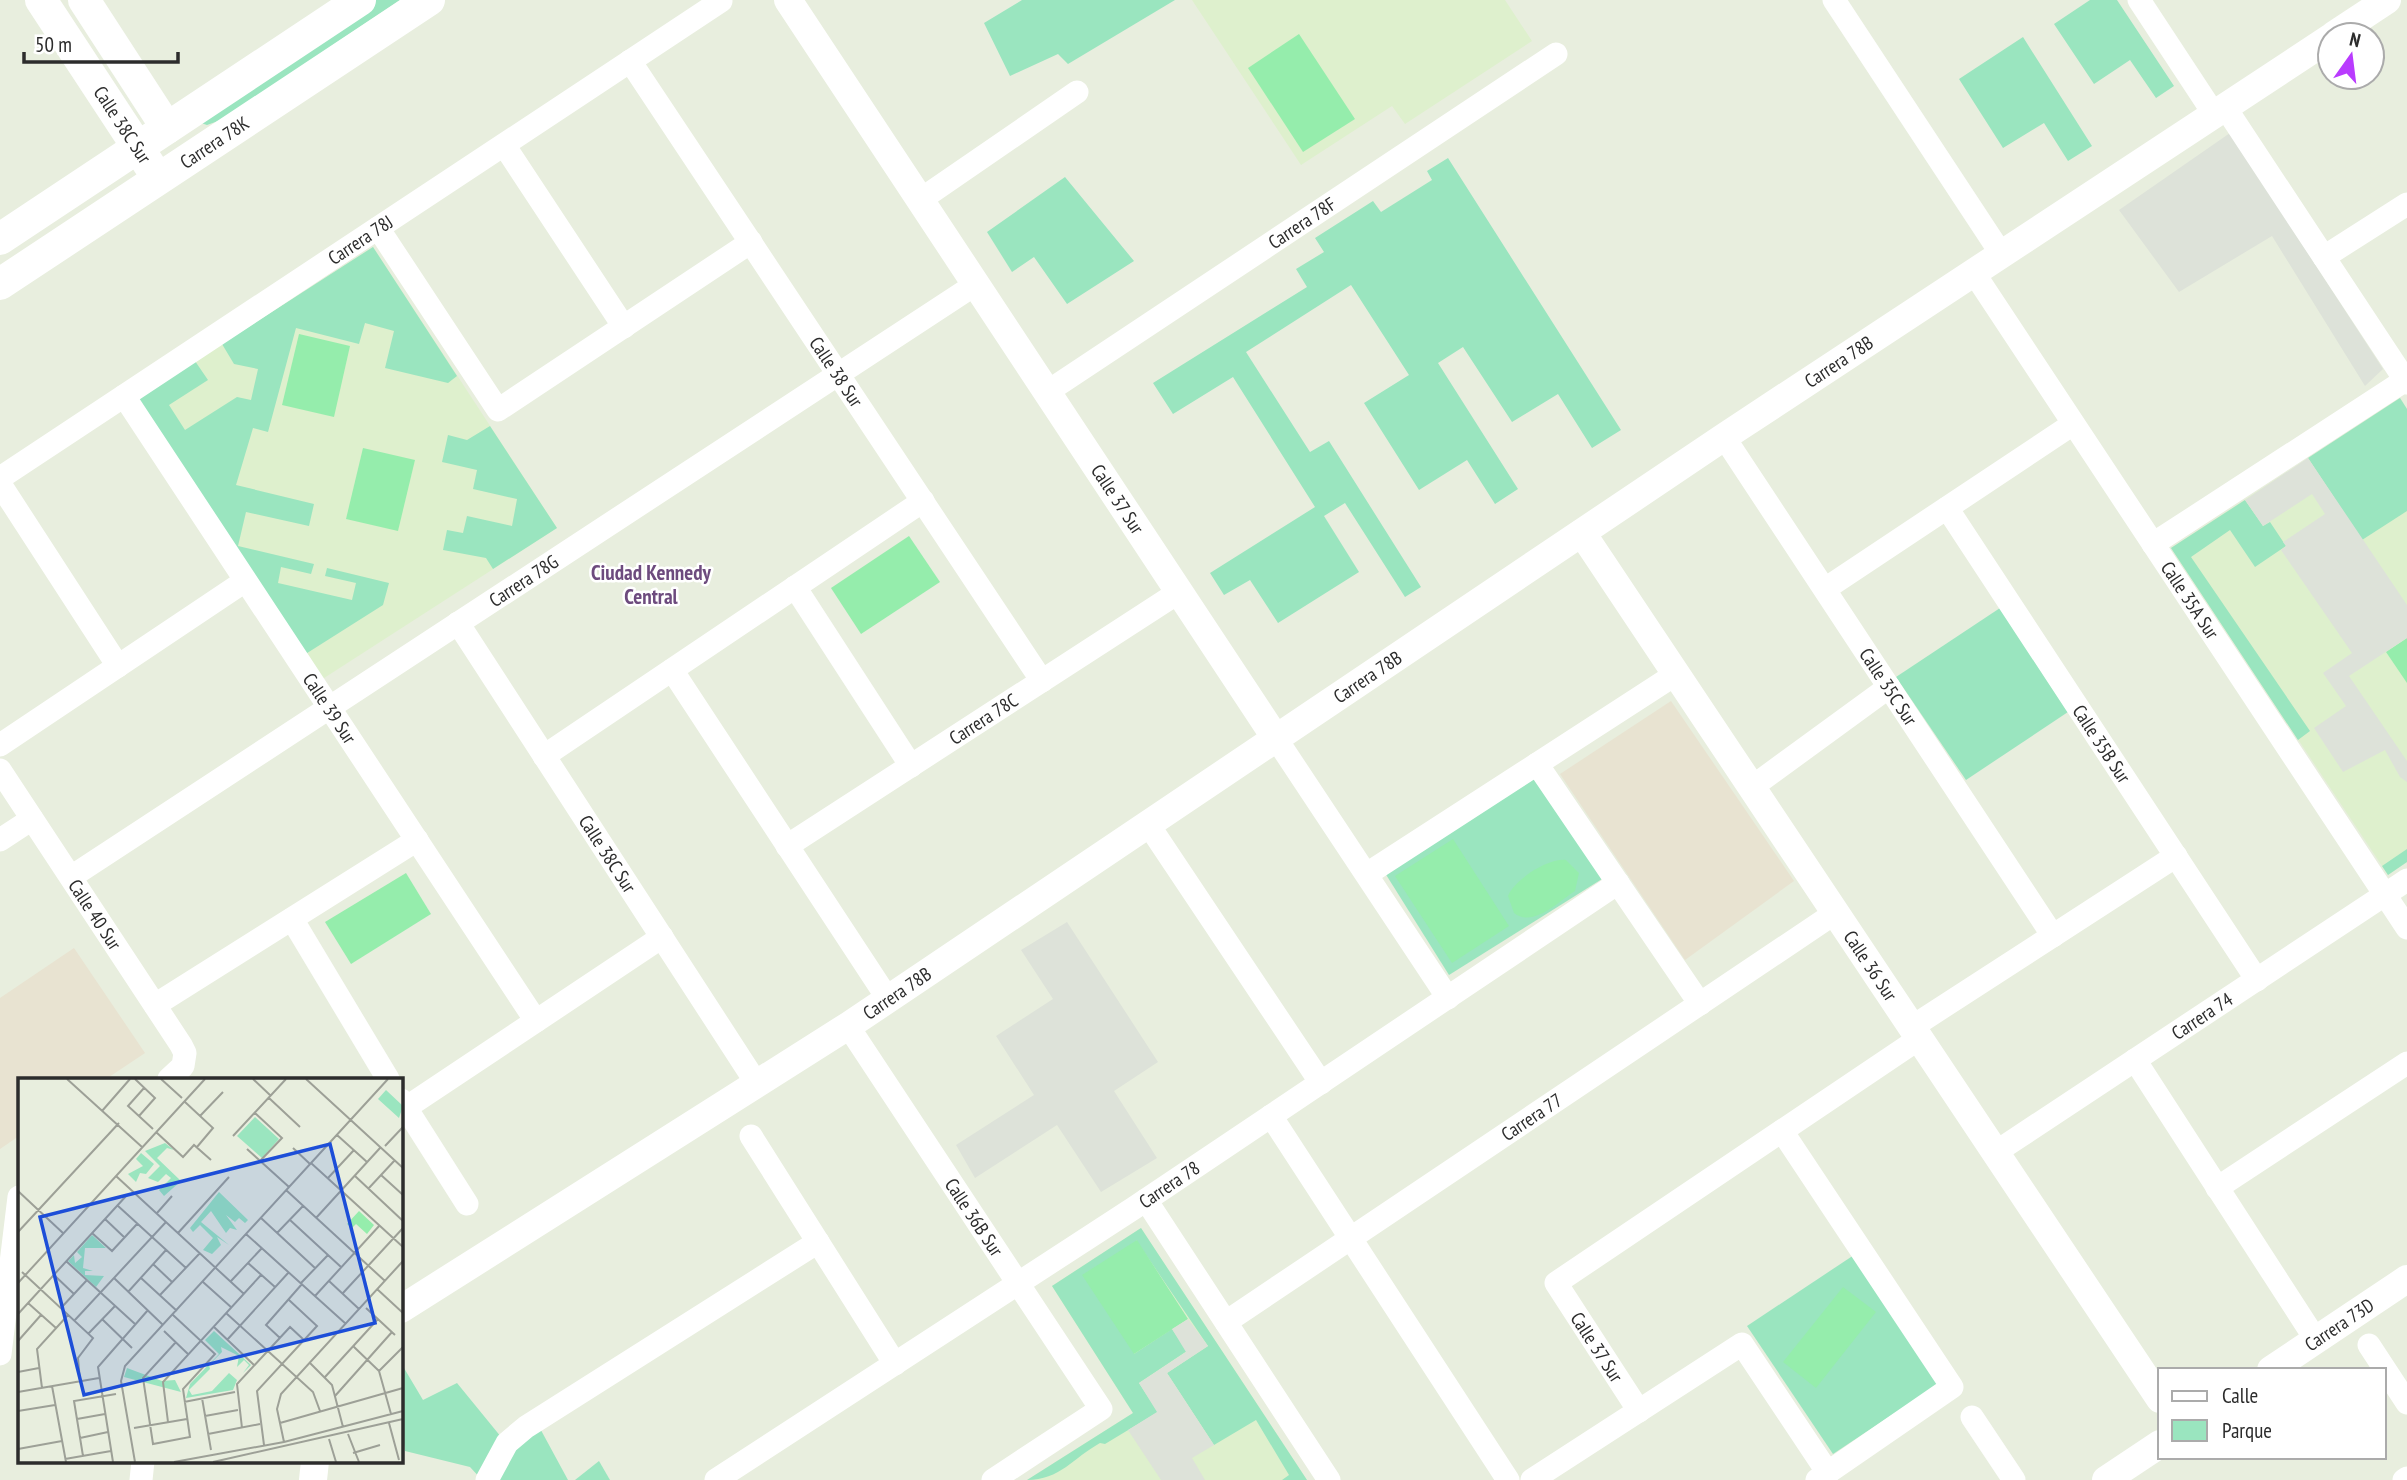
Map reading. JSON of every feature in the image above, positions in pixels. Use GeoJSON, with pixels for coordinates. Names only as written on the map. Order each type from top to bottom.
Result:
{"type":"FeatureCollection","features":[{"type":"Feature","properties":{"kind":"main road","name":"Calle 38C Sur"},"geometry":{"type":"LineString","coordinates":[[41,0],[159,180]]}},
{"type":"Feature","properties":{"kind":"main road","name":"Calle 38C Sur"},"geometry":{"type":"LineString","coordinates":[[84,0],[167,128]]}},
{"type":"Feature","properties":{"kind":"main road","name":"Carrera 78K"},"geometry":{"type":"LineString","coordinates":[[0,239],[360,0]]}},
{"type":"Feature","properties":{"kind":"main road","name":"Carrera 78K"},"geometry":{"type":"LineString","coordinates":[[0,284],[429,0]]}},
{"type":"Feature","properties":{"kind":"street","name":"Calle 37 Sur"},"geometry":{"type":"LineString","coordinates":[[788,0],[1448,998]]}},
{"type":"Feature","properties":{"kind":"street"},"geometry":{"type":"LineString","coordinates":[[1834,0],[2002,255]]}},
{"type":"Feature","properties":{"kind":"street"},"geometry":{"type":"LineString","coordinates":[[2139,0],[2324,257],[2406,380],[2152,544]]}},
{"type":"Feature","properties":{"kind":"street"},"geometry":{"type":"LineString","coordinates":[[2356,21],[2388,0]]}},
{"type":"Feature","properties":{"kind":"street","name":"Carrera 78J"},"geometry":{"type":"LineString","coordinates":[[0,478],[721,1]]}},
{"type":"Feature","properties":{"kind":"street","name":"Carrera 78B"},"geometry":{"type":"LineString","coordinates":[[402,1308],[848,1026],[1724,438],[2316,47]]}},
{"type":"Feature","properties":{"kind":"street","name":"Carrera 78F"},"geometry":{"type":"LineString","coordinates":[[1047,392],[1556,54]]}},
{"type":"Feature","properties":{"kind":"street","name":"Calle 38 Sur"},"geometry":{"type":"LineString","coordinates":[[630,61],[1042,681]]}},
{"type":"Feature","properties":{"kind":"street"},"geometry":{"type":"LineString","coordinates":[[920,200],[1077,92]]}},
{"type":"Feature","properties":{"kind":"street"},"geometry":{"type":"LineString","coordinates":[[504,145],[624,327]]}},
{"type":"Feature","properties":{"kind":"street"},"geometry":{"type":"LineString","coordinates":[[2324,257],[2407,204]]}},
{"type":"Feature","properties":{"kind":"street"},"geometry":{"type":"LineString","coordinates":[[379,228],[498,410],[751,242]]}},
{"type":"Feature","properties":{"kind":"street","name":"Calle 35A Sur"},"geometry":{"type":"LineString","coordinates":[[1974,273],[2407,928]]}},
{"type":"Feature","properties":{"kind":"street","name":"Carrera 78G"},"geometry":{"type":"LineString","coordinates":[[71,877],[976,284]]}},
{"type":"Feature","properties":{"kind":"street","name":"Calle 39 Sur"},"geometry":{"type":"LineString","coordinates":[[124,396],[536,1021]]}},
{"type":"Feature","properties":{"kind":"street"},"geometry":{"type":"LineString","coordinates":[[1825,589],[2073,424]]}},
{"type":"Feature","properties":{"kind":"street","name":"Calle 35C Sur"},"geometry":{"type":"LineString","coordinates":[[1724,438],[2053,936]]}},
{"type":"Feature","properties":{"kind":"street"},"geometry":{"type":"LineString","coordinates":[[0,484],[118,666]]}},
{"type":"Feature","properties":{"kind":"street"},"geometry":{"type":"LineString","coordinates":[[544,756],[923,501]]}},
{"type":"Feature","properties":{"kind":"street","name":"Calle 35B Sur"},"geometry":{"type":"LineString","coordinates":[[1947,508],[2257,980]]}},
{"type":"Feature","properties":{"kind":"street","name":"Calle 36 Sur"},"geometry":{"type":"LineString","coordinates":[[1582,533],[2158,1396]]}},
{"type":"Feature","properties":{"kind":"street"},"geometry":{"type":"LineString","coordinates":[[0,745],[245,581]]}},
{"type":"Feature","properties":{"kind":"street"},"geometry":{"type":"LineString","coordinates":[[795,587],[911,766]]}},
{"type":"Feature","properties":{"kind":"street","name":"Carrera 78C"},"geometry":{"type":"LineString","coordinates":[[788,846],[1179,592]]}},
{"type":"Feature","properties":{"kind":"street","name":"Calle 38C Sur"},"geometry":{"type":"LineString","coordinates":[[458,623],[757,1084]]}},
{"type":"Feature","properties":{"kind":"street"},"geometry":{"type":"LineString","coordinates":[[672,670],[888,999]]}},
{"type":"Feature","properties":{"kind":"street"},"geometry":{"type":"LineString","coordinates":[[1367,874],[1676,674]]}},
{"type":"Feature","properties":{"kind":"street"},"geometry":{"type":"LineString","coordinates":[[1752,787],[1889,687]]}},
{"type":"Feature","properties":{"kind":"street"},"geometry":{"type":"LineString","coordinates":[[1537,764],[1700,1004]]}},
{"type":"Feature","properties":{"kind":"street","name":"Calle 40 Sur"},"geometry":{"type":"LineString","coordinates":[[0,770],[181,1045],[185,1053],[177,1071]]}},
{"type":"Feature","properties":{"kind":"street"},"geometry":{"type":"LineString","coordinates":[[0,840],[32,819]]}},
{"type":"Feature","properties":{"kind":"street"},"geometry":{"type":"LineString","coordinates":[[1148,824],[1321,1083]]}},
{"type":"Feature","properties":{"kind":"street"},"geometry":{"type":"LineString","coordinates":[[155,1005],[417,840]]}},
{"type":"Feature","properties":{"kind":"street"},"geometry":{"type":"LineString","coordinates":[[1532,1480],[1742,1344],[1822,1476],[1952,1387],[1782,1131],[2053,936],[2176,856]]}},
{"type":"Feature","properties":{"kind":"street","name":"Carrera 74"},"geometry":{"type":"LineString","coordinates":[[1996,1152],[2407,880]]}},
{"type":"Feature","properties":{"kind":"street","name":"Carrera 78"},"geometry":{"type":"LineString","coordinates":[[716,1480],[1146,1200],[1618,883]]}},
{"type":"Feature","properties":{"kind":"street","name":"Carrera 77"},"geometry":{"type":"LineString","coordinates":[[1226,1322],[1835,913]]}},
{"type":"Feature","properties":{"kind":"street"},"geometry":{"type":"LineString","coordinates":[[292,919],[387,1078]]}},
{"type":"Feature","properties":{"kind":"street"},"geometry":{"type":"LineString","coordinates":[[467,1204],[402,1107],[662,937]]}},
{"type":"Feature","properties":{"kind":"street","name":"Calle 36B Sur"},"geometry":{"type":"LineString","coordinates":[[848,1026],[1020,1282],[1101,1409],[993,1480]]}},
{"type":"Feature","properties":{"kind":"street"},"geometry":{"type":"LineString","coordinates":[[2135,1060],[2316,1340]]}},
{"type":"Feature","properties":{"kind":"street"},"geometry":{"type":"LineString","coordinates":[[2217,1188],[2407,1063]]}},
{"type":"Feature","properties":{"kind":"street"},"geometry":{"type":"LineString","coordinates":[[1271,1116],[1508,1480]]}},
{"type":"Feature","properties":{"kind":"street","name":"Calle 37 Sur"},"geometry":{"type":"LineString","coordinates":[[1639,1411],[1556,1283],[1782,1131]]}},
{"type":"Feature","properties":{"kind":"street"},"geometry":{"type":"LineString","coordinates":[[751,1136],[895,1364]]}},
{"type":"Feature","properties":{"kind":"street"},"geometry":{"type":"LineString","coordinates":[[1146,1200],[1329,1480]]}},
{"type":"Feature","properties":{"kind":"street"},"geometry":{"type":"LineString","coordinates":[[0,1354],[18,1206]]}},
{"type":"Feature","properties":{"kind":"street"},"geometry":{"type":"LineString","coordinates":[[491,1471],[507,1443],[526,1427],[818,1242]]}},
{"type":"Feature","properties":{"kind":"street","name":"Carrera 73D"},"geometry":{"type":"LineString","coordinates":[[2274,1368],[2407,1279]]}},
{"type":"Feature","properties":{"kind":"street"},"geometry":{"type":"LineString","coordinates":[[2369,1345],[2384,1368]]}},
{"type":"Feature","properties":{"kind":"street"},"geometry":{"type":"LineString","coordinates":[[0,1361],[18,1363]]}},
{"type":"Feature","properties":{"kind":"street"},"geometry":{"type":"LineString","coordinates":[[2386,1371],[2407,1403]]}},
{"type":"Feature","properties":{"kind":"street"},"geometry":{"type":"LineString","coordinates":[[1972,1417],[2014,1480]]}},
{"type":"Feature","properties":{"kind":"street"},"geometry":{"type":"LineString","coordinates":[[2106,1480],[2158,1445]]}},
{"type":"Feature","properties":{"kind":"street"},"geometry":{"type":"LineString","coordinates":[[141,1480],[143,1462]]}},
{"type":"Feature","properties":{"kind":"street"},"geometry":{"type":"LineString","coordinates":[[313,1480],[315,1462]]}},
{"type":"Feature","properties":{"kind":"shaded area"},"geometry":{"type":"Polygon","coordinates":[[[1192,0],[1505,0],[1532,41],[1405,124],[1392,106],[1301,165],[1192,0]]]}},
{"type":"Feature","properties":{"kind":"shaded area"},"geometry":{"type":"Polygon","coordinates":[[[2230,133],[2383,369],[2365,386],[2272,236],[2179,292],[2119,210],[2230,133]]]}},
{"type":"Feature","properties":{"kind":"shaded area"},"geometry":{"type":"Polygon","coordinates":[[[373,247],[557,528],[321,680],[137,399],[373,247]]]}},
{"type":"Feature","properties":{"kind":"shaded area"},"geometry":{"type":"Polygon","coordinates":[[[2400,398],[2407,409],[2407,862],[2388,875],[2171,548],[2400,398]]]}},
{"type":"Feature","properties":{"kind":"shaded area"},"geometry":{"type":"Polygon","coordinates":[[[2308,458],[2407,605],[2407,638],[2349,676],[2407,761],[2407,782],[2400,777],[2385,750],[2343,772],[2314,728],[2346,706],[2323,673],[2352,653],[2281,550],[2286,546],[2283,542],[2325,514],[2312,494],[2263,526],[2245,500],[2308,458]]]}},
{"type":"Feature","properties":{"kind":"shaded area"},"geometry":{"type":"Polygon","coordinates":[[[1671,701],[1794,881],[1685,960],[1560,774],[1671,701]]]}},
{"type":"Feature","properties":{"kind":"shaded area"},"geometry":{"type":"Polygon","coordinates":[[[1067,922],[1158,1062],[1114,1091],[1157,1158],[1101,1192],[1057,1125],[975,1178],[956,1145],[1034,1095],[996,1036],[1053,999],[1021,950],[1067,922]]]}},
{"type":"Feature","properties":{"kind":"shaded area"},"geometry":{"type":"Polygon","coordinates":[[[74,948],[145,1053],[108,1078],[18,1078],[18,1137],[0,1149],[0,998],[74,948]]]}},
{"type":"Feature","properties":{"kind":"shaded area"},"geometry":{"type":"Polygon","coordinates":[[[1141,1228],[1307,1480],[1027,1480],[1133,1413],[1052,1286],[1141,1228]]]}},
{"type":"Feature","properties":{"kind":"shaded area"},"geometry":{"type":"Polygon","coordinates":[[[1188,1319],[1208,1346],[1167,1373],[1214,1445],[1192,1458],[1205,1480],[1161,1480],[1128,1430],[1157,1412],[1139,1383],[1186,1352],[1172,1329],[1188,1319]]]}},
{"type":"Feature","properties":{"kind":"green space"},"geometry":{"type":"Polygon","coordinates":[[[371,0],[400,0],[221,120],[207,125],[198,122],[371,0]]]}},
{"type":"Feature","properties":{"kind":"green space"},"geometry":{"type":"Polygon","coordinates":[[[1022,0],[1175,0],[1068,64],[1058,54],[1010,76],[984,23],[1022,0]]]}},
{"type":"Feature","properties":{"kind":"green space"},"geometry":{"type":"Polygon","coordinates":[[[2090,0],[2117,0],[2174,86],[2156,98],[2130,60],[2094,84],[2054,24],[2090,0]]]}},
{"type":"Feature","properties":{"kind":"green space"},"geometry":{"type":"Polygon","coordinates":[[[1299,34],[1355,119],[1303,152],[1248,68],[1299,34]]]}},
{"type":"Feature","properties":{"kind":"green space"},"geometry":{"type":"Polygon","coordinates":[[[2023,37],[2092,146],[2068,161],[2044,123],[2003,148],[1959,79],[2023,37]]]}},
{"type":"Feature","properties":{"kind":"green space"},"geometry":{"type":"Polygon","coordinates":[[[1448,158],[1621,430],[1592,448],[1558,394],[1512,422],[1463,347],[1438,363],[1518,489],[1495,504],[1467,460],[1419,490],[1364,403],[1409,375],[1351,285],[1246,352],[1310,452],[1329,441],[1421,587],[1405,597],[1345,503],[1324,516],[1359,572],[1278,623],[1250,580],[1224,595],[1210,573],[1315,507],[1233,377],[1173,414],[1153,383],[1307,287],[1296,269],[1324,252],[1315,238],[1373,201],[1381,212],[1432,180],[1427,171],[1448,158]]]}},
{"type":"Feature","properties":{"kind":"green space"},"geometry":{"type":"Polygon","coordinates":[[[1065,177],[1134,261],[1067,304],[1034,257],[1012,272],[987,232],[1065,177]]]}},
{"type":"Feature","properties":{"kind":"green space"},"geometry":{"type":"Polygon","coordinates":[[[373,247],[457,376],[448,383],[385,368],[394,331],[365,323],[359,344],[296,328],[268,432],[253,428],[236,485],[314,504],[309,526],[246,512],[238,546],[314,564],[311,574],[281,567],[278,583],[352,600],[356,583],[325,576],[327,568],[389,583],[383,605],[304,655],[137,399],[195,361],[208,380],[169,405],[185,430],[237,397],[251,400],[258,369],[234,364],[222,344],[373,247]]]}},
{"type":"Feature","properties":{"kind":"green space"},"geometry":{"type":"Polygon","coordinates":[[[299,334],[350,346],[334,417],[282,405],[299,334]]]}},
{"type":"Feature","properties":{"kind":"green space"},"geometry":{"type":"Polygon","coordinates":[[[2400,398],[2407,409],[2407,511],[2362,540],[2308,458],[2400,398]]]}},
{"type":"Feature","properties":{"kind":"green space"},"geometry":{"type":"Polygon","coordinates":[[[490,426],[557,528],[493,569],[486,558],[443,550],[447,530],[463,533],[467,516],[512,526],[517,499],[473,489],[477,470],[442,462],[448,435],[467,440],[490,426]]]}},
{"type":"Feature","properties":{"kind":"green space"},"geometry":{"type":"Polygon","coordinates":[[[363,448],[415,460],[398,531],[346,519],[363,448]]]}},
{"type":"Feature","properties":{"kind":"green space"},"geometry":{"type":"Polygon","coordinates":[[[2245,500],[2263,526],[2270,522],[2286,546],[2255,567],[2230,530],[2191,557],[2310,731],[2298,740],[2171,548],[2245,500]]]}},
{"type":"Feature","properties":{"kind":"green space"},"geometry":{"type":"Polygon","coordinates":[[[909,536],[940,582],[861,634],[831,588],[909,536]]]}},
{"type":"Feature","properties":{"kind":"green space"},"geometry":{"type":"Polygon","coordinates":[[[2000,608],[2068,712],[1966,780],[1896,677],[2000,608]]]}},
{"type":"Feature","properties":{"kind":"green space"},"geometry":{"type":"Polygon","coordinates":[[[2407,638],[2407,683],[2386,652],[2407,638]]]}},
{"type":"Feature","properties":{"kind":"green space"},"geometry":{"type":"Polygon","coordinates":[[[1537,777],[1602,879],[1449,975],[1385,873],[1537,777]]]}},
{"type":"Feature","properties":{"kind":"green space"},"geometry":{"type":"Polygon","coordinates":[[[1453,839],[1509,926],[1452,963],[1395,876],[1453,839]]]}},
{"type":"Feature","properties":{"kind":"green space"},"geometry":{"type":"Polygon","coordinates":[[[2407,849],[2407,862],[2388,875],[2382,866],[2407,849]]]}},
{"type":"Feature","properties":{"kind":"green space"},"geometry":{"type":"Polygon","coordinates":[[[1566,860],[1579,873],[1575,891],[1537,916],[1521,917],[1514,913],[1508,896],[1517,883],[1541,866],[1566,860]]]}},
{"type":"Feature","properties":{"kind":"green space"},"geometry":{"type":"Polygon","coordinates":[[[406,873],[431,914],[351,964],[325,922],[406,873]]]}},
{"type":"Feature","properties":{"kind":"green space"},"geometry":{"type":"Polygon","coordinates":[[[1141,1228],[1307,1480],[1282,1480],[1289,1475],[1256,1420],[1214,1445],[1167,1373],[1208,1346],[1136,1240],[1134,1354],[1172,1329],[1187,1351],[1139,1383],[1158,1412],[1105,1444],[1100,1443],[1057,1472],[1039,1479],[1027,1480],[1133,1413],[1052,1286],[1141,1228]]]}},
{"type":"Feature","properties":{"kind":"green space"},"geometry":{"type":"Polygon","coordinates":[[[1137,1240],[1188,1319],[1134,1354],[1082,1275],[1137,1240]]]}},
{"type":"Feature","properties":{"kind":"green space"},"geometry":{"type":"Polygon","coordinates":[[[1854,1255],[1940,1383],[1833,1454],[1747,1326],[1854,1255]]]}},
{"type":"Feature","properties":{"kind":"green space"},"geometry":{"type":"Polygon","coordinates":[[[1843,1287],[1876,1312],[1816,1388],[1783,1362],[1843,1287]]]}},
{"type":"Feature","properties":{"kind":"green space"},"geometry":{"type":"Polygon","coordinates":[[[402,1365],[423,1400],[457,1383],[506,1443],[536,1421],[568,1480],[482,1480],[470,1467],[405,1451],[402,1428],[402,1365]]]}},
{"type":"Feature","properties":{"kind":"green space"},"geometry":{"type":"Polygon","coordinates":[[[599,1461],[610,1480],[575,1480],[599,1461]]]}},
{"type":"Feature","properties":{"kind":"district","name":"Ciudad Kennedy Central"},"geometry":{"type":"Point","coordinates":[651,585]}}]}
